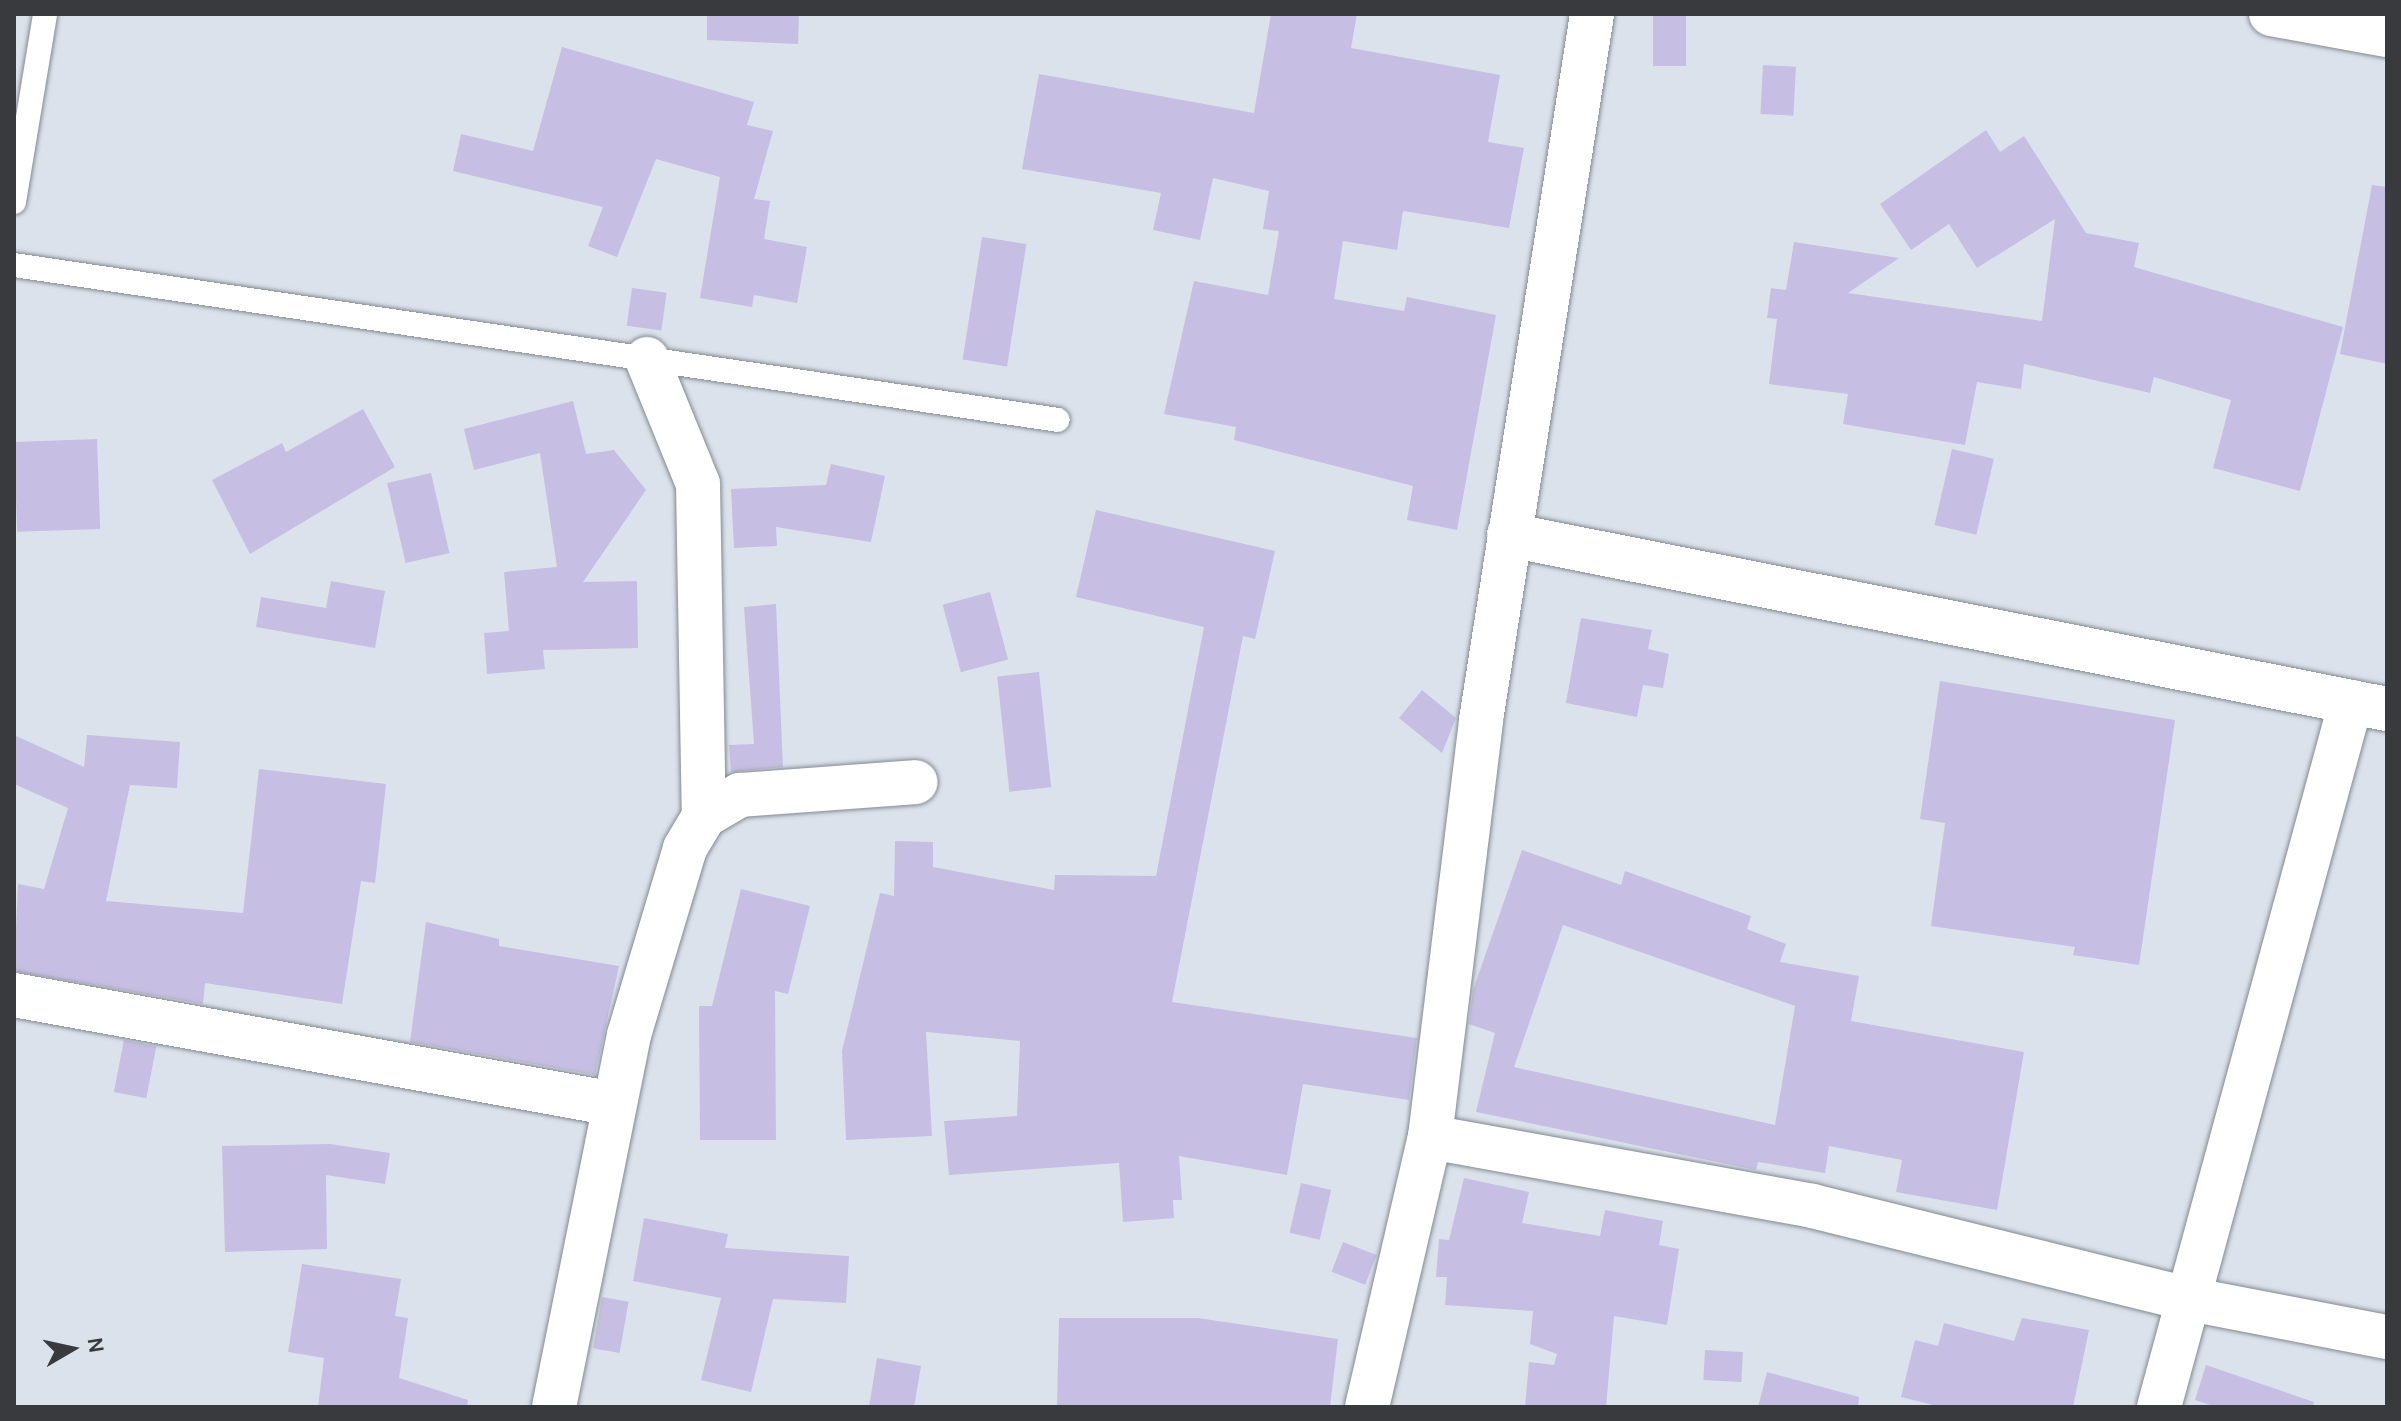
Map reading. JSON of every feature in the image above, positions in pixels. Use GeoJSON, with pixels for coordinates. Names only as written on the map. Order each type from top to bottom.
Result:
{"type":"FeatureCollection","features":[{"type":"Feature","properties":{"kind":"street"},"geometry":{"type":"LineString","coordinates":[[1367,1407],[1430,1137],[1509,535],[1592,14]]}},
{"type":"Feature","properties":{"kind":"street"},"geometry":{"type":"LineString","coordinates":[[2271,14],[2387,35]]}},
{"type":"Feature","properties":{"kind":"street"},"geometry":{"type":"LineString","coordinates":[[647,359],[698,484],[704,816]]}},
{"type":"Feature","properties":{"kind":"street"},"geometry":{"type":"LineString","coordinates":[[1509,535],[2369,705],[2159,1407]]}},
{"type":"Feature","properties":{"kind":"street"},"geometry":{"type":"LineString","coordinates":[[554,1407],[614,1104],[685,848],[704,816],[740,795],[916,782]]}},
{"type":"Feature","properties":{"kind":"street"},"geometry":{"type":"LineString","coordinates":[[14,995],[614,1104]]}},
{"type":"Feature","properties":{"kind":"street"},"geometry":{"type":"LineString","coordinates":[[1430,1137],[1812,1206],[2189,1299],[2387,1337]]}},
{"type":"Feature","properties":{"kind":"lane"},"geometry":{"type":"LineString","coordinates":[[14,202],[45,14]]}},
{"type":"Feature","properties":{"kind":"lane"},"geometry":{"type":"LineString","coordinates":[[14,265],[1058,420]]}},
{"type":"Feature","properties":{"kind":"building"},"geometry":{"type":"Polygon","coordinates":[[[707,14],[799,14],[798,44],[707,40],[707,14]]]}},
{"type":"Feature","properties":{"kind":"building"},"geometry":{"type":"Polygon","coordinates":[[[1271,14],[1357,14],[1351,48],[1500,75],[1488,142],[1524,148],[1509,228],[1403,211],[1397,250],[1343,241],[1334,299],[1404,311],[1407,297],[1496,315],[1457,530],[1407,520],[1413,486],[1234,440],[1236,427],[1164,414],[1194,281],[1268,295],[1279,231],[1263,229],[1269,191],[1213,178],[1200,240],[1153,230],[1161,193],[1022,169],[1039,74],[1254,113],[1271,14]]]}},
{"type":"Feature","properties":{"kind":"building"},"geometry":{"type":"Polygon","coordinates":[[[1653,14],[1686,14],[1686,66],[1653,66],[1653,14]]]}},
{"type":"Feature","properties":{"kind":"building"},"geometry":{"type":"Polygon","coordinates":[[[562,47],[754,102],[747,125],[773,131],[754,199],[770,201],[764,239],[807,247],[797,303],[754,295],[752,307],[700,298],[720,177],[656,159],[617,257],[588,246],[603,207],[453,171],[461,134],[533,151],[562,47]]]}},
{"type":"Feature","properties":{"kind":"building"},"geometry":{"type":"Polygon","coordinates":[[[1763,65],[1796,67],[1793,116],[1760,114],[1763,65]]]}},
{"type":"Feature","properties":{"kind":"building"},"geometry":{"type":"Polygon","coordinates":[[[1986,130],[2000,152],[2024,136],[2086,233],[2139,243],[2134,267],[2343,327],[2300,491],[2213,468],[2231,400],[2154,377],[2150,393],[2024,364],[2021,389],[1977,382],[1965,445],[1843,424],[1848,394],[1769,384],[1777,319],[1767,318],[1771,288],[1786,290],[1794,242],[1899,258],[1848,293],[2042,321],[2055,219],[1977,268],[1949,224],[1911,250],[1880,204],[1986,130]]]}},
{"type":"Feature","properties":{"kind":"building"},"geometry":{"type":"Polygon","coordinates":[[[2372,185],[2387,187],[2387,364],[2340,354],[2372,185]]]}},
{"type":"Feature","properties":{"kind":"building"},"geometry":{"type":"Polygon","coordinates":[[[982,237],[1026,244],[1007,367],[963,359],[982,237]]]}},
{"type":"Feature","properties":{"kind":"building"},"geometry":{"type":"Polygon","coordinates":[[[632,288],[667,293],[661,331],[627,326],[632,288]]]}},
{"type":"Feature","properties":{"kind":"building"},"geometry":{"type":"Polygon","coordinates":[[[573,401],[586,454],[614,450],[646,490],[583,582],[637,581],[638,648],[543,650],[545,669],[487,674],[484,633],[509,631],[504,572],[557,567],[540,453],[474,470],[464,429],[573,401]]]}},
{"type":"Feature","properties":{"kind":"building"},"geometry":{"type":"Polygon","coordinates":[[[363,409],[395,467],[250,554],[212,480],[282,443],[286,452],[363,409]]]}},
{"type":"Feature","properties":{"kind":"building"},"geometry":{"type":"Polygon","coordinates":[[[97,439],[100,529],[17,532],[14,442],[97,439]]]}},
{"type":"Feature","properties":{"kind":"building"},"geometry":{"type":"Polygon","coordinates":[[[1952,449],[1994,459],[1976,535],[1934,525],[1952,449]]]}},
{"type":"Feature","properties":{"kind":"building"},"geometry":{"type":"Polygon","coordinates":[[[831,464],[885,476],[871,542],[776,527],[777,546],[734,548],[731,489],[826,485],[831,464]]]}},
{"type":"Feature","properties":{"kind":"building"},"geometry":{"type":"Polygon","coordinates":[[[431,473],[449,553],[406,563],[387,483],[431,473]]]}},
{"type":"Feature","properties":{"kind":"building"},"geometry":{"type":"Polygon","coordinates":[[[1096,510],[1275,551],[1255,639],[1243,636],[1172,1002],[1417,1038],[1409,1100],[1303,1084],[1287,1175],[1179,1156],[1182,1200],[1173,1200],[1174,1218],[1123,1222],[1119,1163],[949,1175],[944,1121],[1017,1116],[1020,1041],[926,1032],[932,1136],[846,1140],[842,1051],[880,893],[894,896],[895,841],[933,842],[933,867],[1054,890],[1055,875],[1156,876],[1204,627],[1076,597],[1096,510]]]}},
{"type":"Feature","properties":{"kind":"building"},"geometry":{"type":"Polygon","coordinates":[[[331,581],[385,591],[375,648],[256,627],[261,597],[326,608],[331,581]]]}},
{"type":"Feature","properties":{"kind":"building"},"geometry":{"type":"Polygon","coordinates":[[[990,592],[1008,660],[961,672],[943,605],[990,592]]]}},
{"type":"Feature","properties":{"kind":"building"},"geometry":{"type":"Polygon","coordinates":[[[776,604],[783,767],[731,772],[729,745],[754,744],[744,607],[776,604]]]}},
{"type":"Feature","properties":{"kind":"building"},"geometry":{"type":"Polygon","coordinates":[[[1581,618],[1652,630],[1648,649],[1669,654],[1663,688],[1643,685],[1637,717],[1566,703],[1581,618]]]}},
{"type":"Feature","properties":{"kind":"building"},"geometry":{"type":"Polygon","coordinates":[[[1039,672],[1051,787],[1009,792],[997,676],[1039,672]]]}},
{"type":"Feature","properties":{"kind":"building"},"geometry":{"type":"Polygon","coordinates":[[[1940,681],[2175,720],[2139,965],[2073,955],[2075,947],[1931,926],[1945,823],[1920,819],[1940,681]]]}},
{"type":"Feature","properties":{"kind":"building"},"geometry":{"type":"Polygon","coordinates":[[[1422,690],[1456,718],[1442,753],[1399,718],[1422,690]]]}},
{"type":"Feature","properties":{"kind":"building"},"geometry":{"type":"Polygon","coordinates":[[[14,735],[84,767],[87,735],[180,742],[177,788],[130,785],[106,901],[243,913],[259,769],[386,784],[375,883],[361,881],[342,1004],[205,983],[203,1004],[14,971],[18,884],[44,889],[68,808],[14,784],[14,735]]]}},
{"type":"Feature","properties":{"kind":"building"},"geometry":{"type":"Polygon","coordinates":[[[1522,850],[1621,885],[1625,871],[1751,916],[1747,929],[1786,944],[1780,962],[1859,976],[1851,1021],[2024,1052],[1997,1210],[1896,1192],[1902,1160],[1829,1146],[1825,1173],[1758,1162],[1756,1170],[1476,1112],[1495,1033],[1469,1024],[1473,990],[1522,850]],[[1563,925],[1514,1067],[1775,1125],[1795,1006],[1563,925]]]}},
{"type":"Feature","properties":{"kind":"building"},"geometry":{"type":"Polygon","coordinates":[[[741,889],[810,906],[788,994],[775,991],[776,1140],[700,1140],[699,1006],[712,1006],[741,889]]]}},
{"type":"Feature","properties":{"kind":"building"},"geometry":{"type":"Polygon","coordinates":[[[426,922],[499,939],[499,946],[619,966],[595,1075],[410,1042],[426,922]]]}},
{"type":"Feature","properties":{"kind":"building"},"geometry":{"type":"Polygon","coordinates":[[[124,1040],[156,1046],[146,1098],[114,1092],[124,1040]]]}},
{"type":"Feature","properties":{"kind":"building"},"geometry":{"type":"Polygon","coordinates":[[[330,1144],[390,1153],[385,1184],[326,1175],[327,1249],[225,1252],[222,1146],[330,1144]]]}},
{"type":"Feature","properties":{"kind":"building"},"geometry":{"type":"Polygon","coordinates":[[[1464,1178],[1529,1192],[1522,1223],[1600,1236],[1605,1210],[1663,1221],[1659,1245],[1679,1249],[1667,1325],[1614,1316],[1606,1407],[1525,1407],[1529,1362],[1554,1365],[1557,1354],[1530,1344],[1533,1311],[1445,1305],[1447,1277],[1436,1277],[1439,1239],[1449,1240],[1464,1178]]]}},
{"type":"Feature","properties":{"kind":"building"},"geometry":{"type":"Polygon","coordinates":[[[1301,1183],[1331,1190],[1320,1240],[1290,1233],[1301,1183]]]}},
{"type":"Feature","properties":{"kind":"building"},"geometry":{"type":"Polygon","coordinates":[[[644,1218],[728,1234],[725,1248],[849,1256],[846,1303],[773,1299],[751,1392],[701,1380],[721,1298],[633,1281],[644,1218]]]}},
{"type":"Feature","properties":{"kind":"building"},"geometry":{"type":"Polygon","coordinates":[[[1343,1242],[1377,1255],[1365,1285],[1332,1272],[1343,1242]]]}},
{"type":"Feature","properties":{"kind":"building"},"geometry":{"type":"Polygon","coordinates":[[[302,1264],[401,1279],[395,1316],[408,1318],[399,1378],[468,1400],[467,1407],[318,1407],[324,1358],[288,1352],[302,1264]]]}},
{"type":"Feature","properties":{"kind":"building"},"geometry":{"type":"Polygon","coordinates":[[[602,1297],[629,1302],[620,1353],[593,1348],[602,1297]]]}},
{"type":"Feature","properties":{"kind":"building"},"geometry":{"type":"Polygon","coordinates":[[[1059,1318],[1198,1318],[1338,1339],[1330,1407],[1057,1405],[1059,1318]]]}},
{"type":"Feature","properties":{"kind":"building"},"geometry":{"type":"Polygon","coordinates":[[[2022,1318],[2089,1330],[2073,1407],[1941,1407],[1901,1397],[1915,1340],[1938,1346],[1944,1323],[2014,1341],[2022,1318]]]}},
{"type":"Feature","properties":{"kind":"building"},"geometry":{"type":"Polygon","coordinates":[[[1705,1350],[1743,1352],[1741,1382],[1703,1380],[1705,1350]]]}},
{"type":"Feature","properties":{"kind":"building"},"geometry":{"type":"Polygon","coordinates":[[[877,1358],[921,1366],[914,1407],[869,1407],[877,1358]]]}},
{"type":"Feature","properties":{"kind":"building"},"geometry":{"type":"Polygon","coordinates":[[[2206,1365],[2314,1402],[2313,1407],[2216,1407],[2195,1400],[2206,1365]]]}},
{"type":"Feature","properties":{"kind":"building"},"geometry":{"type":"Polygon","coordinates":[[[1767,1372],[1859,1397],[1858,1407],[1758,1407],[1767,1372]]]}}]}
